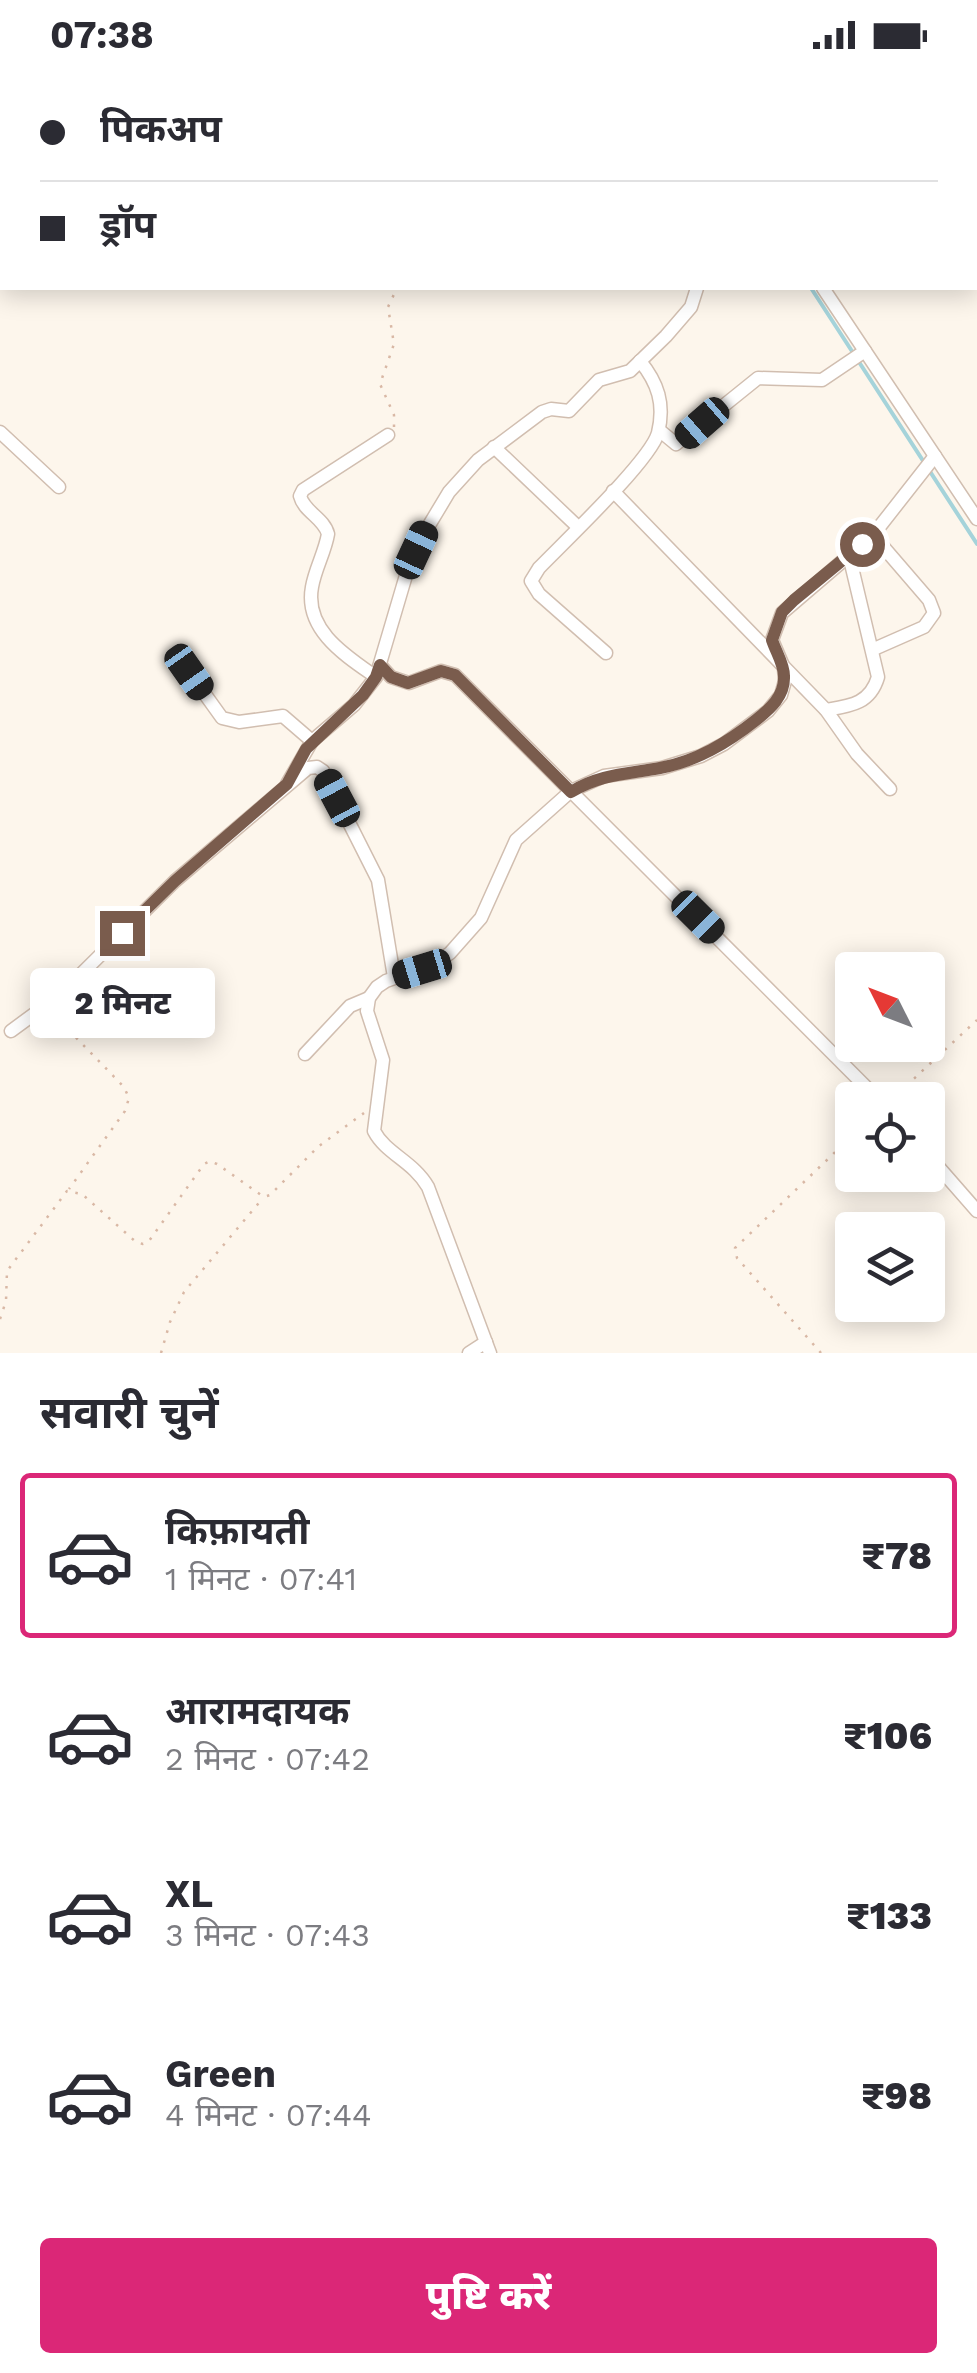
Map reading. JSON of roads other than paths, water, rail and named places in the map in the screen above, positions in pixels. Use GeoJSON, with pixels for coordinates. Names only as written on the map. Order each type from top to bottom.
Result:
{"type":"FeatureCollection","features":[{"type":"Feature","properties":{"kind":"street"},"geometry":{"type":"LineString","coordinates":[[0,70],[0,80]]}},
{"type":"Feature","properties":{"kind":"street"},"geometry":{"type":"LineString","coordinates":[[287,784],[312,741],[354,705],[378,671],[400,592],[425,532],[449,492],[494,447],[547,410],[574,409],[604,376],[624,374],[680,322],[691,307],[695,290]]}},
{"type":"Feature","properties":{"kind":"street"},"geometry":{"type":"LineString","coordinates":[[824,290],[860,356],[977,520]]}},
{"type":"Feature","properties":{"kind":"street"},"geometry":{"type":"LineString","coordinates":[[659,430],[676,444],[758,378],[822,380],[860,356]]}},
{"type":"Feature","properties":{"kind":"street"},"geometry":{"type":"LineString","coordinates":[[606,653],[539,594],[531,581],[650,448],[659,430],[660,394],[640,360]]}},
{"type":"Feature","properties":{"kind":"street"},"geometry":{"type":"LineString","coordinates":[[0,432],[59,487]]}},
{"type":"Feature","properties":{"kind":"street"},"geometry":{"type":"LineString","coordinates":[[388,435],[300,496],[328,534],[312,589],[312,605],[319,625],[339,650],[391,677],[408,683],[441,671],[455,675],[861,1082]]}},
{"type":"Feature","properties":{"kind":"street"},"geometry":{"type":"LineString","coordinates":[[494,447],[578,527]]}},
{"type":"Feature","properties":{"kind":"street"},"geometry":{"type":"LineString","coordinates":[[468,1353],[488,1348],[423,1178],[410,1162],[378,1140],[374,1131],[383,1060],[367,1011],[369,998],[377,987],[394,977],[436,962],[464,938],[493,898],[516,840],[571,792],[604,776],[662,768],[701,756],[724,744],[774,703],[785,681],[772,640],[782,612],[872,536],[933,459]]}},
{"type":"Feature","properties":{"kind":"street"},"geometry":{"type":"LineString","coordinates":[[613,491],[826,710],[857,754],[890,789]]}},
{"type":"Feature","properties":{"kind":"street"},"geometry":{"type":"LineString","coordinates":[[872,536],[929,600],[934,613],[924,627],[874,649]]}},
{"type":"Feature","properties":{"kind":"street"},"geometry":{"type":"LineString","coordinates":[[826,710],[852,706],[869,696],[878,677],[849,554]]}},
{"type":"Feature","properties":{"kind":"street"},"geometry":{"type":"LineString","coordinates":[[189,672],[222,718],[239,722],[283,716],[312,741]]}},
{"type":"Feature","properties":{"kind":"street"},"geometry":{"type":"LineString","coordinates":[[11,1031],[46,1006],[175,881],[308,768],[323,771],[378,880],[394,977]]}},
{"type":"Feature","properties":{"kind":"street"},"geometry":{"type":"LineString","coordinates":[[305,1054],[350,1006],[369,998]]}},
{"type":"Feature","properties":{"kind":"street"},"geometry":{"type":"LineString","coordinates":[[945,1174],[977,1212]]}},
{"type":"Feature","properties":{"kind":"waterway"},"geometry":{"type":"LineString","coordinates":[[812,290],[977,544]]}}]}
